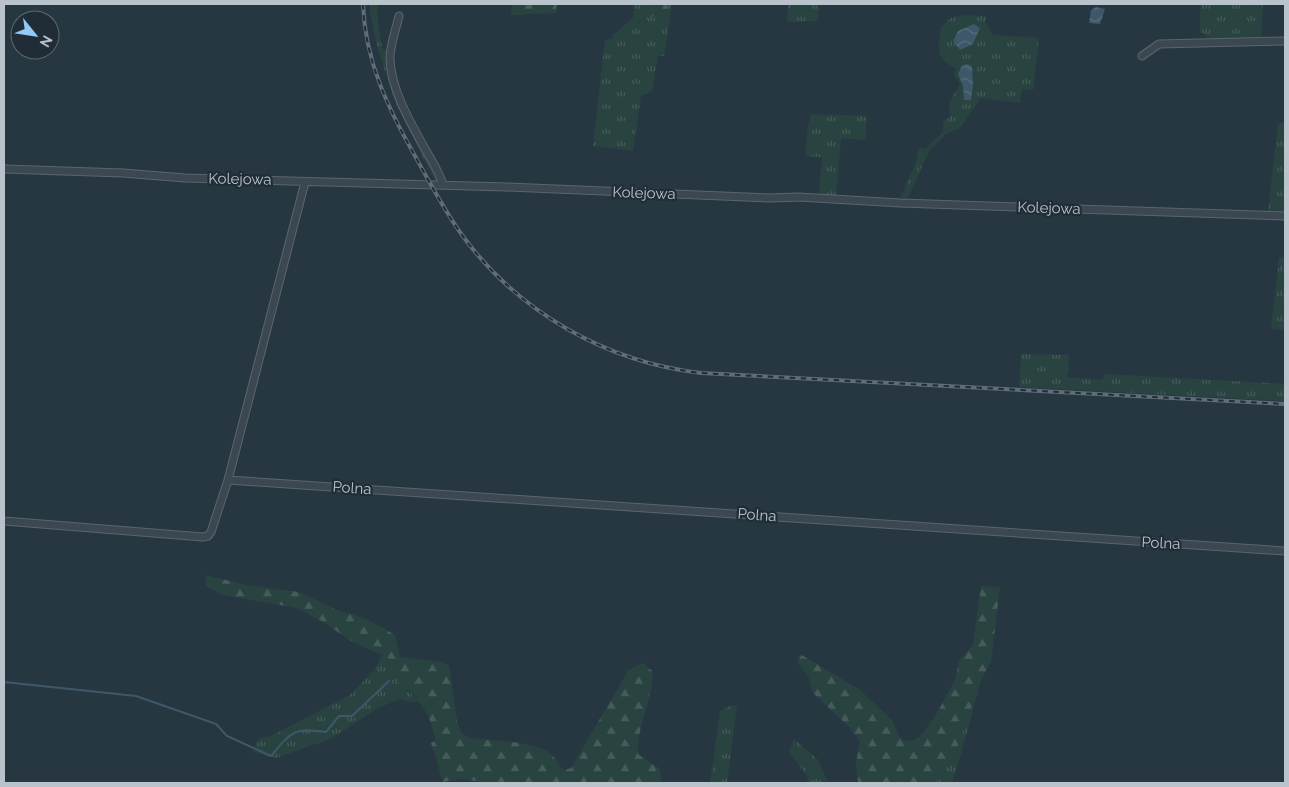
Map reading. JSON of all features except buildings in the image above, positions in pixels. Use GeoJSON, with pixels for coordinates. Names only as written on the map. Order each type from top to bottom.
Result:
{"type":"FeatureCollection","features":[{"type":"Feature","properties":{"kind":"street"},"geometry":{"type":"LineString","coordinates":[[399,16],[390,56],[392,74],[400,99],[439,172],[443,185]]}},
{"type":"Feature","properties":{"kind":"street"},"geometry":{"type":"LineString","coordinates":[[1142,56],[1159,44],[1285,41]]}},
{"type":"Feature","properties":{"kind":"street","name":"Kolejowa"},"geometry":{"type":"LineString","coordinates":[[4,169],[306,182],[443,185],[769,198],[799,197],[900,203],[1285,216]]}},
{"type":"Feature","properties":{"kind":"street"},"geometry":{"type":"LineString","coordinates":[[4,521],[203,537],[208,536],[212,532],[228,480],[306,182]]}},
{"type":"Feature","properties":{"kind":"street","name":"Polna"},"geometry":{"type":"LineString","coordinates":[[228,480],[1285,551]]}},
{"type":"Feature","properties":{"kind":"green space"},"geometry":{"type":"Polygon","coordinates":[[[370,4],[378,4],[377,15],[382,48],[388,51],[400,99],[443,185],[437,185],[394,100],[377,46],[370,4]]]}},
{"type":"Feature","properties":{"kind":"green space"},"geometry":{"type":"Polygon","coordinates":[[[512,4],[557,4],[556,13],[511,15],[512,4]]]}},
{"type":"Feature","properties":{"kind":"green space"},"geometry":{"type":"Polygon","coordinates":[[[634,4],[647,4],[646,14],[669,12],[667,4],[672,4],[664,56],[658,56],[652,91],[641,96],[633,151],[593,146],[605,40],[613,38],[613,35],[633,18],[634,4]]]}},
{"type":"Feature","properties":{"kind":"green space"},"geometry":{"type":"Polygon","coordinates":[[[647,4],[667,4],[669,12],[666,20],[646,14],[647,4]]]}},
{"type":"Feature","properties":{"kind":"green space"},"geometry":{"type":"Polygon","coordinates":[[[788,4],[819,4],[818,21],[787,22],[788,4]]]}},
{"type":"Feature","properties":{"kind":"green space"},"geometry":{"type":"Polygon","coordinates":[[[1200,4],[1263,4],[1261,39],[1207,40],[1205,34],[1200,32],[1200,4]]]}},
{"type":"Feature","properties":{"kind":"green space"},"geometry":{"type":"Polygon","coordinates":[[[964,15],[986,16],[985,21],[993,35],[1039,38],[1033,90],[1022,89],[1020,103],[981,98],[960,128],[947,133],[929,151],[906,202],[899,201],[916,162],[919,148],[925,149],[943,132],[943,122],[950,117],[949,103],[960,84],[954,74],[956,68],[944,60],[939,51],[941,27],[951,18],[964,15]]]}},
{"type":"Feature","properties":{"kind":"green space"},"geometry":{"type":"Polygon","coordinates":[[[811,114],[867,116],[865,140],[841,138],[836,197],[819,196],[822,157],[805,156],[811,114]]]}},
{"type":"Feature","properties":{"kind":"green space"},"geometry":{"type":"Polygon","coordinates":[[[1278,123],[1285,123],[1285,213],[1268,212],[1278,123]]]}},
{"type":"Feature","properties":{"kind":"green space"},"geometry":{"type":"Polygon","coordinates":[[[1279,258],[1285,258],[1285,330],[1271,329],[1279,258]]]}},
{"type":"Feature","properties":{"kind":"green space"},"geometry":{"type":"Polygon","coordinates":[[[1021,354],[1069,355],[1067,377],[1102,380],[1105,374],[1285,384],[1285,401],[1019,387],[1021,354]]]}},
{"type":"Feature","properties":{"kind":"green space"},"geometry":{"type":"Polygon","coordinates":[[[205,575],[246,585],[299,592],[337,610],[367,619],[395,635],[400,657],[441,662],[449,666],[457,721],[461,732],[469,738],[535,746],[552,755],[564,770],[571,768],[628,671],[644,663],[653,672],[638,743],[638,754],[660,769],[661,783],[490,783],[461,779],[443,782],[431,743],[436,740],[428,715],[416,697],[398,682],[394,671],[395,661],[351,641],[323,622],[297,608],[223,595],[206,586],[205,575]]]}},
{"type":"Feature","properties":{"kind":"green space"},"geometry":{"type":"Polygon","coordinates":[[[981,586],[1000,587],[991,662],[981,680],[954,757],[937,775],[936,783],[858,783],[856,763],[860,741],[848,726],[813,693],[809,678],[797,662],[800,654],[860,690],[892,720],[899,736],[905,741],[915,740],[922,734],[936,715],[955,680],[959,661],[973,645],[981,586]]]}},
{"type":"Feature","properties":{"kind":"green space"},"geometry":{"type":"Polygon","coordinates":[[[382,655],[396,661],[398,682],[419,701],[410,702],[400,699],[378,708],[332,738],[276,758],[252,752],[259,739],[273,735],[350,695],[375,669],[382,655]]]}},
{"type":"Feature","properties":{"kind":"green space"},"geometry":{"type":"Polygon","coordinates":[[[981,680],[952,783],[936,783],[937,775],[954,757],[981,680]]]}},
{"type":"Feature","properties":{"kind":"green space"},"geometry":{"type":"Polygon","coordinates":[[[730,706],[737,706],[727,783],[710,783],[720,711],[730,706]]]}},
{"type":"Feature","properties":{"kind":"green space"},"geometry":{"type":"Polygon","coordinates":[[[794,739],[818,760],[828,783],[808,783],[807,776],[789,751],[794,739]]]}},
{"type":"Feature","properties":{"kind":"water"},"geometry":{"type":"Polygon","coordinates":[[[1096,7],[1105,9],[1100,24],[1089,23],[1091,10],[1096,7]]]}},
{"type":"Feature","properties":{"kind":"water"},"geometry":{"type":"Polygon","coordinates":[[[974,24],[980,28],[973,44],[960,50],[953,41],[958,31],[974,24]]]}},
{"type":"Feature","properties":{"kind":"water"},"geometry":{"type":"Polygon","coordinates":[[[967,64],[972,66],[973,85],[971,100],[964,100],[963,86],[958,74],[962,66],[967,64]]]}},
{"type":"Feature","properties":{"kind":"waterway"},"geometry":{"type":"LineString","coordinates":[[4,682],[136,696],[216,724],[227,736],[271,756],[294,733],[300,731],[326,732],[339,716],[352,716],[389,681]]}},
{"type":"Feature","properties":{"kind":"railway"},"geometry":{"type":"LineString","coordinates":[[363,4],[368,45],[387,102],[405,138],[455,226],[484,263],[510,288],[537,310],[567,329],[598,345],[631,358],[701,373],[1285,404]]}}]}
